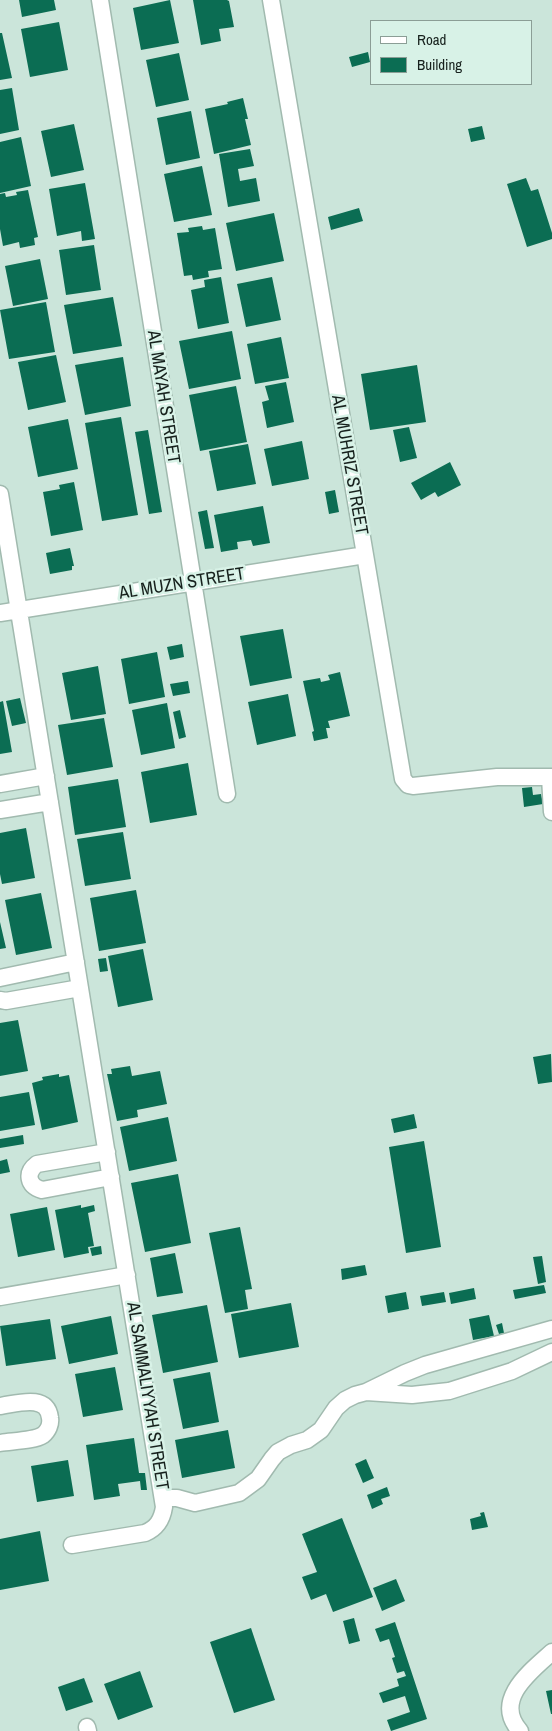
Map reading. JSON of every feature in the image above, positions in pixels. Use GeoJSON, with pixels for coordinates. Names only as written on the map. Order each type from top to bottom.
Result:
{"type":"FeatureCollection","features":[{"type":"Feature","properties":{"kind":"street","name":"AL MAYAH STREET"},"geometry":{"type":"LineString","coordinates":[[100,0],[227,794]]}},
{"type":"Feature","properties":{"kind":"street","name":"AL MUHRIZ STREET"},"geometry":{"type":"LineString","coordinates":[[271,0],[404,782],[413,786],[497,777],[551,777]]}},
{"type":"Feature","properties":{"kind":"street","name":"AL SAMMALIYYAH STREET"},"geometry":{"type":"LineString","coordinates":[[0,494],[164,1507],[163,1516],[152,1530],[145,1533],[72,1545]]}},
{"type":"Feature","properties":{"kind":"street","name":"AL MUZN STREET"},"geometry":{"type":"LineString","coordinates":[[0,613],[364,555]]}},
{"type":"Feature","properties":{"kind":"street"},"geometry":{"type":"LineString","coordinates":[[0,784],[46,776]]}},
{"type":"Feature","properties":{"kind":"street"},"geometry":{"type":"LineString","coordinates":[[551,777],[552,812]]}},
{"type":"Feature","properties":{"kind":"street"},"geometry":{"type":"LineString","coordinates":[[0,810],[50,802]]}},
{"type":"Feature","properties":{"kind":"street"},"geometry":{"type":"LineString","coordinates":[[0,978],[76,962]]}},
{"type":"Feature","properties":{"kind":"street"},"geometry":{"type":"LineString","coordinates":[[0,1000],[80,988]]}},
{"type":"Feature","properties":{"kind":"street"},"geometry":{"type":"LineString","coordinates":[[107,1152],[37,1164],[31,1168],[30,1182],[35,1188],[42,1190],[111,1177]]}},
{"type":"Feature","properties":{"kind":"street"},"geometry":{"type":"LineString","coordinates":[[0,1297],[127,1275]]}},
{"type":"Feature","properties":{"kind":"street"},"geometry":{"type":"LineString","coordinates":[[163,1498],[177,1498],[195,1503],[239,1493],[258,1479],[278,1452],[315,1435],[321,1430],[336,1408],[345,1400],[425,1365],[552,1329]]}},
{"type":"Feature","properties":{"kind":"street"},"geometry":{"type":"LineString","coordinates":[[366,1392],[412,1395],[449,1391],[519,1368],[552,1352]]}},
{"type":"Feature","properties":{"kind":"street"},"geometry":{"type":"LineString","coordinates":[[0,1406],[34,1401],[43,1404],[49,1412],[51,1420],[48,1430],[41,1436],[0,1443]]}},
{"type":"Feature","properties":{"kind":"street"},"geometry":{"type":"LineString","coordinates":[[520,1731],[512,1719],[511,1699],[527,1674],[552,1652]]}},
{"type":"Feature","properties":{"kind":"building"},"geometry":{"type":"Polygon","coordinates":[[[19,0],[54,0],[56,10],[22,17],[19,0]]]}},
{"type":"Feature","properties":{"kind":"building"},"geometry":{"type":"Polygon","coordinates":[[[170,0],[179,43],[141,50],[133,8],[170,0]]]}},
{"type":"Feature","properties":{"kind":"building"},"geometry":{"type":"Polygon","coordinates":[[[193,0],[229,1],[234,27],[219,29],[221,41],[201,45],[193,0]]]}},
{"type":"Feature","properties":{"kind":"building"},"geometry":{"type":"Polygon","coordinates":[[[59,22],[68,70],[30,77],[21,29],[59,22]]]}},
{"type":"Feature","properties":{"kind":"building"},"geometry":{"type":"Polygon","coordinates":[[[0,33],[2,33],[12,78],[0,80],[0,33]]]}},
{"type":"Feature","properties":{"kind":"building"},"geometry":{"type":"Polygon","coordinates":[[[368,52],[370,62],[352,67],[349,57],[368,52]]]}},
{"type":"Feature","properties":{"kind":"building"},"geometry":{"type":"Polygon","coordinates":[[[179,53],[189,100],[156,107],[146,60],[179,53]]]}},
{"type":"Feature","properties":{"kind":"building"},"geometry":{"type":"Polygon","coordinates":[[[12,88],[19,130],[0,134],[0,90],[12,88]]]}},
{"type":"Feature","properties":{"kind":"building"},"geometry":{"type":"Polygon","coordinates":[[[243,98],[248,119],[245,119],[251,145],[214,154],[205,109],[228,104],[227,102],[243,98]]]}},
{"type":"Feature","properties":{"kind":"building"},"geometry":{"type":"Polygon","coordinates":[[[191,111],[200,158],[166,165],[157,118],[191,111]]]}},
{"type":"Feature","properties":{"kind":"building"},"geometry":{"type":"Polygon","coordinates":[[[74,124],[84,170],[51,177],[41,131],[74,124]]]}},
{"type":"Feature","properties":{"kind":"building"},"geometry":{"type":"Polygon","coordinates":[[[482,126],[485,139],[471,142],[468,129],[482,126]]]}},
{"type":"Feature","properties":{"kind":"building"},"geometry":{"type":"Polygon","coordinates":[[[21,137],[31,186],[0,193],[0,142],[21,137]]]}},
{"type":"Feature","properties":{"kind":"building"},"geometry":{"type":"Polygon","coordinates":[[[250,149],[254,166],[238,169],[240,181],[256,178],[260,201],[228,207],[219,154],[250,149]]]}},
{"type":"Feature","properties":{"kind":"building"},"geometry":{"type":"Polygon","coordinates":[[[202,166],[212,215],[174,222],[164,174],[202,166]]]}},
{"type":"Feature","properties":{"kind":"building"},"geometry":{"type":"Polygon","coordinates":[[[526,178],[531,191],[538,189],[552,233],[552,239],[527,247],[507,184],[526,178]]]}},
{"type":"Feature","properties":{"kind":"building"},"geometry":{"type":"Polygon","coordinates":[[[85,183],[95,239],[82,241],[81,231],[57,236],[49,189],[85,183]]]}},
{"type":"Feature","properties":{"kind":"building"},"geometry":{"type":"Polygon","coordinates":[[[28,190],[38,237],[34,238],[35,245],[20,248],[19,242],[3,246],[0,229],[0,194],[5,193],[6,197],[17,195],[16,192],[28,190]]]}},
{"type":"Feature","properties":{"kind":"building"},"geometry":{"type":"Polygon","coordinates":[[[359,208],[363,221],[331,230],[328,217],[359,208]]]}},
{"type":"Feature","properties":{"kind":"building"},"geometry":{"type":"Polygon","coordinates":[[[274,213],[284,261],[236,271],[226,223],[274,213]]]}},
{"type":"Feature","properties":{"kind":"building"},"geometry":{"type":"Polygon","coordinates":[[[202,226],[203,230],[215,228],[222,269],[208,271],[209,277],[193,280],[192,275],[184,276],[177,233],[189,232],[188,228],[202,226]]]}},
{"type":"Feature","properties":{"kind":"building"},"geometry":{"type":"Polygon","coordinates":[[[94,245],[101,290],[66,295],[59,250],[94,245]]]}},
{"type":"Feature","properties":{"kind":"building"},"geometry":{"type":"Polygon","coordinates":[[[40,259],[48,299],[13,306],[5,266],[40,259]]]}},
{"type":"Feature","properties":{"kind":"building"},"geometry":{"type":"Polygon","coordinates":[[[221,277],[229,323],[198,329],[191,290],[205,287],[204,280],[221,277]]]}},
{"type":"Feature","properties":{"kind":"building"},"geometry":{"type":"Polygon","coordinates":[[[272,277],[281,320],[246,327],[237,284],[272,277]]]}},
{"type":"Feature","properties":{"kind":"building"},"geometry":{"type":"Polygon","coordinates":[[[113,297],[122,346],[73,354],[64,305],[113,297]]]}},
{"type":"Feature","properties":{"kind":"building"},"geometry":{"type":"Polygon","coordinates":[[[46,302],[55,352],[9,359],[0,310],[46,302]]]}},
{"type":"Feature","properties":{"kind":"building"},"geometry":{"type":"Polygon","coordinates":[[[232,331],[241,379],[189,389],[179,341],[232,331]]]}},
{"type":"Feature","properties":{"kind":"building"},"geometry":{"type":"Polygon","coordinates":[[[281,337],[289,378],[255,384],[247,344],[281,337]]]}},
{"type":"Feature","properties":{"kind":"building"},"geometry":{"type":"Polygon","coordinates":[[[56,355],[66,402],[28,410],[18,362],[56,355]]]}},
{"type":"Feature","properties":{"kind":"building"},"geometry":{"type":"Polygon","coordinates":[[[123,357],[131,406],[85,415],[75,365],[123,357]]]}},
{"type":"Feature","properties":{"kind":"building"},"geometry":{"type":"Polygon","coordinates":[[[417,365],[426,422],[370,430],[361,374],[417,365]]]}},
{"type":"Feature","properties":{"kind":"building"},"geometry":{"type":"Polygon","coordinates":[[[286,382],[294,422],[267,428],[262,402],[269,400],[265,386],[286,382]]]}},
{"type":"Feature","properties":{"kind":"building"},"geometry":{"type":"Polygon","coordinates":[[[236,386],[247,442],[200,451],[189,395],[236,386]]]}},
{"type":"Feature","properties":{"kind":"building"},"geometry":{"type":"Polygon","coordinates":[[[121,417],[138,515],[102,521],[85,423],[121,417]]]}},
{"type":"Feature","properties":{"kind":"building"},"geometry":{"type":"Polygon","coordinates":[[[68,419],[78,469],[38,477],[28,427],[68,419]]]}},
{"type":"Feature","properties":{"kind":"building"},"geometry":{"type":"Polygon","coordinates":[[[409,427],[417,458],[400,462],[393,430],[409,427]]]}},
{"type":"Feature","properties":{"kind":"building"},"geometry":{"type":"Polygon","coordinates":[[[148,430],[162,512],[149,514],[135,432],[148,430]]]}},
{"type":"Feature","properties":{"kind":"building"},"geometry":{"type":"Polygon","coordinates":[[[302,441],[309,479],[272,486],[264,449],[302,441]]]}},
{"type":"Feature","properties":{"kind":"building"},"geometry":{"type":"Polygon","coordinates":[[[248,444],[256,484],[217,491],[209,451],[248,444]]]}},
{"type":"Feature","properties":{"kind":"building"},"geometry":{"type":"Polygon","coordinates":[[[450,462],[461,485],[438,497],[435,492],[421,500],[411,483],[450,462]]]}},
{"type":"Feature","properties":{"kind":"building"},"geometry":{"type":"Polygon","coordinates":[[[74,482],[83,530],[51,536],[43,492],[60,489],[59,485],[74,482]]]}},
{"type":"Feature","properties":{"kind":"building"},"geometry":{"type":"Polygon","coordinates":[[[335,490],[339,512],[329,514],[325,492],[335,490]]]}},
{"type":"Feature","properties":{"kind":"building"},"geometry":{"type":"Polygon","coordinates":[[[263,506],[270,543],[253,546],[251,540],[237,542],[238,549],[221,552],[214,515],[263,506]]]}},
{"type":"Feature","properties":{"kind":"building"},"geometry":{"type":"Polygon","coordinates":[[[207,510],[214,548],[205,549],[198,512],[207,510]]]}},
{"type":"Feature","properties":{"kind":"building"},"geometry":{"type":"Polygon","coordinates":[[[70,548],[74,566],[72,566],[72,570],[50,574],[46,553],[70,548]]]}},
{"type":"Feature","properties":{"kind":"building"},"geometry":{"type":"Polygon","coordinates":[[[283,629],[292,678],[250,686],[240,636],[283,629]]]}},
{"type":"Feature","properties":{"kind":"building"},"geometry":{"type":"Polygon","coordinates":[[[182,644],[184,657],[170,660],[167,647],[182,644]]]}},
{"type":"Feature","properties":{"kind":"building"},"geometry":{"type":"Polygon","coordinates":[[[157,652],[165,697],[129,704],[121,659],[157,652]]]}},
{"type":"Feature","properties":{"kind":"building"},"geometry":{"type":"Polygon","coordinates":[[[98,666],[106,714],[71,720],[62,673],[98,666]]]}},
{"type":"Feature","properties":{"kind":"building"},"geometry":{"type":"Polygon","coordinates":[[[340,672],[350,716],[328,721],[330,728],[326,728],[328,738],[314,741],[312,732],[314,731],[303,681],[320,678],[321,682],[330,680],[328,675],[340,672]]]}},
{"type":"Feature","properties":{"kind":"building"},"geometry":{"type":"Polygon","coordinates":[[[188,681],[190,693],[173,696],[170,684],[188,681]]]}},
{"type":"Feature","properties":{"kind":"building"},"geometry":{"type":"Polygon","coordinates":[[[288,694],[296,736],[257,745],[248,702],[288,694]]]}},
{"type":"Feature","properties":{"kind":"building"},"geometry":{"type":"Polygon","coordinates":[[[20,698],[26,723],[12,726],[6,701],[20,698]]]}},
{"type":"Feature","properties":{"kind":"building"},"geometry":{"type":"Polygon","coordinates":[[[3,701],[12,752],[0,754],[0,702],[3,701]]]}},
{"type":"Feature","properties":{"kind":"building"},"geometry":{"type":"Polygon","coordinates":[[[167,703],[175,748],[141,755],[132,710],[167,703]]]}},
{"type":"Feature","properties":{"kind":"building"},"geometry":{"type":"Polygon","coordinates":[[[180,710],[186,737],[179,739],[173,712],[180,710]]]}},
{"type":"Feature","properties":{"kind":"building"},"geometry":{"type":"Polygon","coordinates":[[[104,718],[113,767],[67,775],[58,725],[104,718]]]}},
{"type":"Feature","properties":{"kind":"building"},"geometry":{"type":"Polygon","coordinates":[[[188,763],[197,815],[150,823],[141,772],[188,763]]]}},
{"type":"Feature","properties":{"kind":"building"},"geometry":{"type":"Polygon","coordinates":[[[118,779],[126,827],[75,835],[68,787],[118,779]]]}},
{"type":"Feature","properties":{"kind":"building"},"geometry":{"type":"Polygon","coordinates":[[[532,787],[533,795],[541,794],[543,804],[524,807],[522,788],[532,787]]]}},
{"type":"Feature","properties":{"kind":"building"},"geometry":{"type":"Polygon","coordinates":[[[26,828],[35,878],[2,884],[0,874],[0,833],[26,828]]]}},
{"type":"Feature","properties":{"kind":"building"},"geometry":{"type":"Polygon","coordinates":[[[123,832],[131,879],[85,886],[77,839],[123,832]]]}},
{"type":"Feature","properties":{"kind":"building"},"geometry":{"type":"Polygon","coordinates":[[[136,890],[146,943],[99,951],[90,898],[136,890]]]}},
{"type":"Feature","properties":{"kind":"building"},"geometry":{"type":"Polygon","coordinates":[[[41,893],[52,948],[16,955],[5,900],[41,893]]]}},
{"type":"Feature","properties":{"kind":"building"},"geometry":{"type":"Polygon","coordinates":[[[0,922],[6,948],[0,949],[0,922]]]}},
{"type":"Feature","properties":{"kind":"building"},"geometry":{"type":"Polygon","coordinates":[[[143,949],[153,1000],[118,1007],[108,956],[143,949]]]}},
{"type":"Feature","properties":{"kind":"building"},"geometry":{"type":"Polygon","coordinates":[[[106,958],[108,971],[100,972],[98,959],[106,958]]]}},
{"type":"Feature","properties":{"kind":"building"},"geometry":{"type":"Polygon","coordinates":[[[18,1020],[28,1071],[0,1076],[0,1023],[18,1020]]]}},
{"type":"Feature","properties":{"kind":"building"},"geometry":{"type":"Polygon","coordinates":[[[551,1054],[552,1082],[538,1084],[533,1057],[551,1054]]]}},
{"type":"Feature","properties":{"kind":"building"},"geometry":{"type":"Polygon","coordinates":[[[130,1066],[132,1076],[160,1071],[167,1104],[137,1110],[138,1117],[117,1121],[107,1074],[112,1074],[111,1069],[130,1066]]]}},
{"type":"Feature","properties":{"kind":"building"},"geometry":{"type":"Polygon","coordinates":[[[59,1074],[59,1077],[69,1075],[78,1122],[42,1130],[32,1083],[43,1080],[42,1077],[59,1074]]]}},
{"type":"Feature","properties":{"kind":"building"},"geometry":{"type":"Polygon","coordinates":[[[29,1092],[35,1125],[0,1131],[0,1097],[29,1092]]]}},
{"type":"Feature","properties":{"kind":"building"},"geometry":{"type":"Polygon","coordinates":[[[414,1114],[417,1128],[394,1133],[391,1119],[414,1114]]]}},
{"type":"Feature","properties":{"kind":"building"},"geometry":{"type":"Polygon","coordinates":[[[168,1117],[177,1161],[129,1171],[120,1127],[168,1117]]]}},
{"type":"Feature","properties":{"kind":"building"},"geometry":{"type":"Polygon","coordinates":[[[23,1135],[24,1144],[0,1148],[0,1139],[23,1135]]]}},
{"type":"Feature","properties":{"kind":"building"},"geometry":{"type":"Polygon","coordinates":[[[424,1141],[441,1247],[406,1253],[389,1147],[424,1141]]]}},
{"type":"Feature","properties":{"kind":"building"},"geometry":{"type":"Polygon","coordinates":[[[7,1159],[10,1172],[0,1174],[0,1161],[7,1159]]]}},
{"type":"Feature","properties":{"kind":"building"},"geometry":{"type":"Polygon","coordinates":[[[178,1174],[191,1243],[145,1252],[131,1183],[178,1174]]]}},
{"type":"Feature","properties":{"kind":"building"},"geometry":{"type":"Polygon","coordinates":[[[81,1205],[81,1208],[94,1205],[95,1211],[88,1213],[94,1246],[88,1247],[89,1253],[64,1258],[55,1210],[81,1205]]]}},
{"type":"Feature","properties":{"kind":"building"},"geometry":{"type":"Polygon","coordinates":[[[47,1207],[55,1250],[18,1257],[10,1214],[47,1207]]]}},
{"type":"Feature","properties":{"kind":"building"},"geometry":{"type":"Polygon","coordinates":[[[240,1227],[252,1289],[245,1290],[248,1309],[225,1313],[209,1233],[240,1227]]]}},
{"type":"Feature","properties":{"kind":"building"},"geometry":{"type":"Polygon","coordinates":[[[101,1246],[102,1254],[92,1256],[90,1248],[101,1246]]]}},
{"type":"Feature","properties":{"kind":"building"},"geometry":{"type":"Polygon","coordinates":[[[175,1253],[183,1293],[157,1297],[150,1258],[175,1253]]]}},
{"type":"Feature","properties":{"kind":"building"},"geometry":{"type":"Polygon","coordinates":[[[542,1256],[546,1282],[538,1284],[533,1257],[542,1256]]]}},
{"type":"Feature","properties":{"kind":"building"},"geometry":{"type":"Polygon","coordinates":[[[365,1265],[367,1275],[342,1280],[341,1269],[365,1265]]]}},
{"type":"Feature","properties":{"kind":"building"},"geometry":{"type":"Polygon","coordinates":[[[544,1285],[546,1293],[515,1299],[513,1290],[544,1285]]]}},
{"type":"Feature","properties":{"kind":"building"},"geometry":{"type":"Polygon","coordinates":[[[474,1288],[476,1299],[451,1304],[449,1293],[474,1288]]]}},
{"type":"Feature","properties":{"kind":"building"},"geometry":{"type":"Polygon","coordinates":[[[406,1292],[409,1309],[388,1313],[385,1296],[406,1292]]]}},
{"type":"Feature","properties":{"kind":"building"},"geometry":{"type":"Polygon","coordinates":[[[444,1292],[446,1302],[422,1306],[420,1296],[444,1292]]]}},
{"type":"Feature","properties":{"kind":"building"},"geometry":{"type":"Polygon","coordinates":[[[291,1303],[299,1347],[239,1358],[231,1314],[291,1303]]]}},
{"type":"Feature","properties":{"kind":"building"},"geometry":{"type":"Polygon","coordinates":[[[207,1305],[218,1362],[163,1373],[152,1315],[207,1305]]]}},
{"type":"Feature","properties":{"kind":"building"},"geometry":{"type":"Polygon","coordinates":[[[489,1315],[494,1336],[473,1340],[469,1319],[489,1315]]]}},
{"type":"Feature","properties":{"kind":"building"},"geometry":{"type":"Polygon","coordinates":[[[111,1316],[118,1354],[69,1364],[61,1326],[111,1316]]]}},
{"type":"Feature","properties":{"kind":"building"},"geometry":{"type":"Polygon","coordinates":[[[50,1319],[56,1359],[6,1366],[0,1326],[50,1319]]]}},
{"type":"Feature","properties":{"kind":"building"},"geometry":{"type":"Polygon","coordinates":[[[502,1323],[504,1333],[499,1334],[496,1325],[502,1323]]]}},
{"type":"Feature","properties":{"kind":"building"},"geometry":{"type":"Polygon","coordinates":[[[115,1367],[123,1410],[83,1417],[75,1374],[115,1367]]]}},
{"type":"Feature","properties":{"kind":"building"},"geometry":{"type":"Polygon","coordinates":[[[210,1372],[219,1422],[183,1429],[173,1379],[210,1372]]]}},
{"type":"Feature","properties":{"kind":"building"},"geometry":{"type":"Polygon","coordinates":[[[228,1430],[235,1468],[182,1478],[175,1440],[228,1430]]]}},
{"type":"Feature","properties":{"kind":"building"},"geometry":{"type":"Polygon","coordinates":[[[134,1438],[139,1473],[145,1473],[147,1490],[141,1490],[140,1481],[118,1484],[120,1496],[94,1500],[86,1445],[134,1438]]]}},
{"type":"Feature","properties":{"kind":"building"},"geometry":{"type":"Polygon","coordinates":[[[366,1459],[374,1478],[363,1483],[355,1464],[366,1459]]]}},
{"type":"Feature","properties":{"kind":"building"},"geometry":{"type":"Polygon","coordinates":[[[68,1460],[74,1496],[37,1502],[31,1466],[68,1460]]]}},
{"type":"Feature","properties":{"kind":"building"},"geometry":{"type":"Polygon","coordinates":[[[387,1487],[390,1496],[381,1499],[383,1504],[372,1509],[367,1495],[387,1487]]]}},
{"type":"Feature","properties":{"kind":"building"},"geometry":{"type":"Polygon","coordinates":[[[484,1512],[488,1527],[472,1530],[470,1519],[481,1516],[480,1513],[484,1512]]]}},
{"type":"Feature","properties":{"kind":"building"},"geometry":{"type":"Polygon","coordinates":[[[342,1518],[373,1597],[333,1612],[326,1594],[311,1600],[302,1577],[317,1572],[302,1534],[342,1518]]]}},
{"type":"Feature","properties":{"kind":"building"},"geometry":{"type":"Polygon","coordinates":[[[40,1531],[49,1581],[0,1590],[0,1539],[40,1531]]]}},
{"type":"Feature","properties":{"kind":"building"},"geometry":{"type":"Polygon","coordinates":[[[396,1579],[405,1601],[382,1611],[373,1588],[396,1579]]]}},
{"type":"Feature","properties":{"kind":"building"},"geometry":{"type":"Polygon","coordinates":[[[354,1618],[360,1641],[349,1644],[343,1621],[354,1618]]]}},
{"type":"Feature","properties":{"kind":"building"},"geometry":{"type":"Polygon","coordinates":[[[395,1622],[427,1719],[391,1731],[387,1720],[410,1712],[405,1696],[383,1703],[379,1693],[399,1686],[397,1679],[406,1676],[404,1671],[397,1673],[392,1658],[395,1657],[389,1639],[380,1642],[375,1629],[395,1622]]]}},
{"type":"Feature","properties":{"kind":"building"},"geometry":{"type":"Polygon","coordinates":[[[251,1628],[275,1700],[234,1713],[210,1642],[251,1628]]]}},
{"type":"Feature","properties":{"kind":"building"},"geometry":{"type":"Polygon","coordinates":[[[140,1671],[153,1707],[118,1720],[104,1684],[140,1671]]]}},
{"type":"Feature","properties":{"kind":"building"},"geometry":{"type":"Polygon","coordinates":[[[84,1678],[93,1702],[66,1711],[58,1687],[84,1678]]]}},
{"type":"Feature","properties":{"kind":"building"},"geometry":{"type":"Polygon","coordinates":[[[552,1690],[552,1714],[551,1714],[546,1691],[552,1690]]]}}]}
